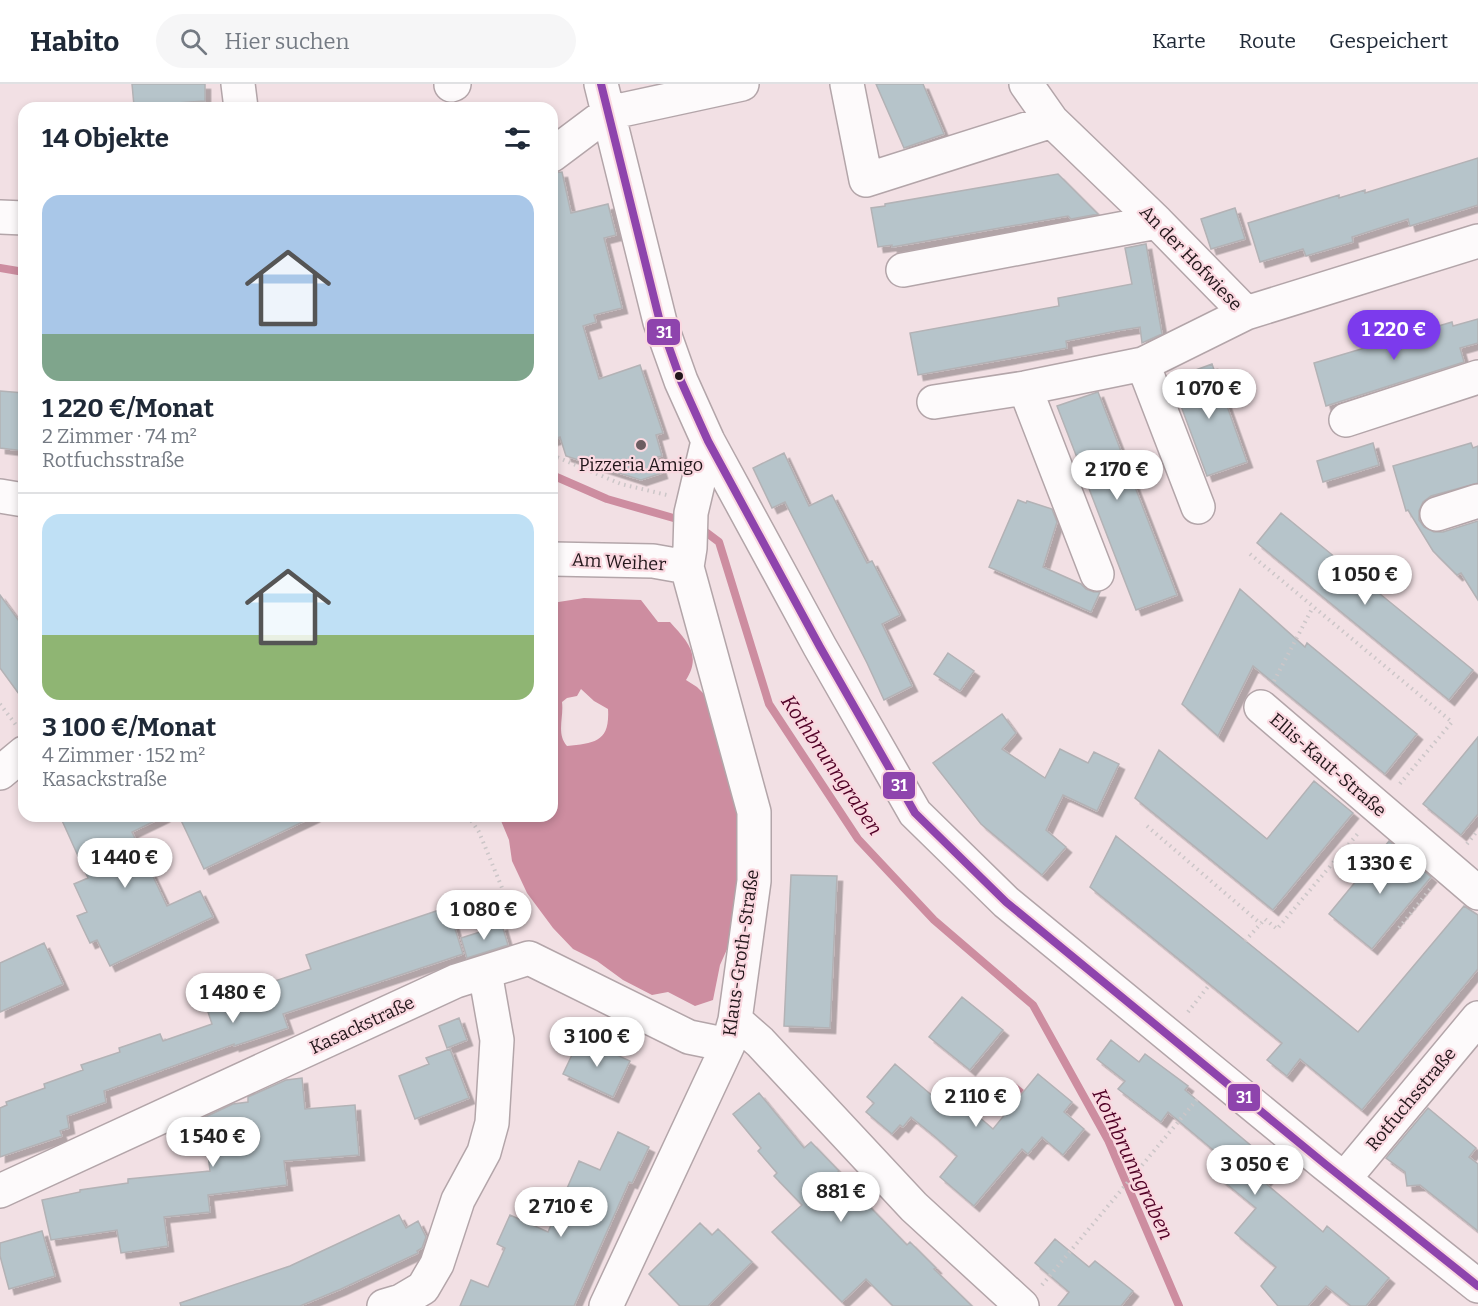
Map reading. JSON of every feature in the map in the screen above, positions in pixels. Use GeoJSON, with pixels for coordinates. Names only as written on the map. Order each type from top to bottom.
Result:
{"type":"FeatureCollection","features":[{"type":"Feature","properties":{"kind":"street"},"geometry":{"type":"LineString","coordinates":[[238,84],[240,102]]}},
{"type":"Feature","properties":{"kind":"street"},"geometry":{"type":"LineString","coordinates":[[558,149],[604,99],[742,84]]}},
{"type":"Feature","properties":{"kind":"street"},"geometry":{"type":"LineString","coordinates":[[848,84],[866,180],[1052,122]]}},
{"type":"Feature","properties":{"kind":"street","name":"An der Hofwiese"},"geometry":{"type":"LineString","coordinates":[[934,402],[1025,388],[1143,364],[1246,313],[1157,222],[1052,122],[1026,84]]}},
{"type":"Feature","properties":{"kind":"street"},"geometry":{"type":"LineString","coordinates":[[604,99],[660,322],[681,381],[708,441],[820,647],[915,813],[1006,902],[1478,1286]]}},
{"type":"Feature","properties":{"kind":"street"},"geometry":{"type":"LineString","coordinates":[[0,217],[18,218]]}},
{"type":"Feature","properties":{"kind":"street"},"geometry":{"type":"LineString","coordinates":[[903,270],[1157,222]]}},
{"type":"Feature","properties":{"kind":"street"},"geometry":{"type":"LineString","coordinates":[[1246,313],[1478,241]]}},
{"type":"Feature","properties":{"kind":"street"},"geometry":{"type":"LineString","coordinates":[[1143,364],[1198,507]]}},
{"type":"Feature","properties":{"kind":"street"},"geometry":{"type":"LineString","coordinates":[[1346,420],[1478,377]]}},
{"type":"Feature","properties":{"kind":"street"},"geometry":{"type":"LineString","coordinates":[[1025,388],[1097,574]]}},
{"type":"Feature","properties":{"kind":"street","name":"Klaus-Groth-Straße"},"geometry":{"type":"LineString","coordinates":[[606,1306],[731,1033],[754,881],[754,812],[688,558],[692,507],[708,441]]}},
{"type":"Feature","properties":{"kind":"street"},"geometry":{"type":"LineString","coordinates":[[0,496],[18,499]]}},
{"type":"Feature","properties":{"kind":"street"},"geometry":{"type":"LineString","coordinates":[[1437,514],[1478,501]]}},
{"type":"Feature","properties":{"kind":"street","name":"Am Weiher"},"geometry":{"type":"LineString","coordinates":[[558,559],[653,561],[688,558]]}},
{"type":"Feature","properties":{"kind":"street","name":"Ellis-Kaut-Straße"},"geometry":{"type":"LineString","coordinates":[[1261,707],[1478,893]]}},
{"type":"Feature","properties":{"kind":"street"},"geometry":{"type":"LineString","coordinates":[[0,773],[18,745]]}},
{"type":"Feature","properties":{"kind":"street"},"geometry":{"type":"LineString","coordinates":[[529,958],[688,1036],[731,1033],[760,1042],[914,1207],[1031,1297]]}},
{"type":"Feature","properties":{"kind":"street","name":"Kasackstraße"},"geometry":{"type":"LineString","coordinates":[[0,1191],[456,981],[529,958]]}},
{"type":"Feature","properties":{"kind":"street"},"geometry":{"type":"LineString","coordinates":[[384,1306],[401,1301],[423,1288],[437,1264],[458,1200],[483,1152],[489,1133],[492,1123],[497,1040],[485,972]]}},
{"type":"Feature","properties":{"kind":"street","name":"Rotfuchsstraße"},"geometry":{"type":"LineString","coordinates":[[1344,1179],[1478,1018]]}},
{"type":"Feature","properties":{"kind":"path"},"geometry":{"type":"LineString","coordinates":[[558,458],[621,484],[692,507]]}},
{"type":"Feature","properties":{"kind":"path"},"geometry":{"type":"LineString","coordinates":[[1245,941],[1265,919],[1277,928],[1452,722],[1250,554]]}},
{"type":"Feature","properties":{"kind":"path"},"geometry":{"type":"LineString","coordinates":[[1261,707],[1313,607]]}},
{"type":"Feature","properties":{"kind":"path"},"geometry":{"type":"LineString","coordinates":[[0,704],[18,735]]}},
{"type":"Feature","properties":{"kind":"path"},"geometry":{"type":"LineString","coordinates":[[472,822],[479,832],[529,958]]}},
{"type":"Feature","properties":{"kind":"path"},"geometry":{"type":"LineString","coordinates":[[1147,826],[1261,924]]}},
{"type":"Feature","properties":{"kind":"path"},"geometry":{"type":"LineString","coordinates":[[1031,1297],[1218,1075]]}},
{"type":"Feature","properties":{"kind":"shaded area"},"geometry":{"type":"Polygon","coordinates":[[[584,598],[641,600],[658,622],[670,622],[687,642],[693,663],[686,680],[705,695],[716,719],[739,818],[737,913],[732,938],[720,965],[713,1000],[695,1006],[668,992],[652,995],[573,949],[553,928],[527,893],[512,861],[509,840],[502,822],[558,822],[558,602],[584,598]],[[581,689],[577,696],[567,698],[562,702],[561,731],[567,746],[586,744],[599,739],[606,728],[608,709],[594,701],[581,689]]]}},
{"type":"Feature","properties":{"kind":"shaded area"},"geometry":{"type":"Polygon","coordinates":[[[1014,1082],[1024,1090],[1004,1114],[994,1106],[1014,1082]]]}},
{"type":"Feature","properties":{"kind":"building"},"geometry":{"type":"Polygon","coordinates":[[[132,84],[205,84],[205,101],[134,102],[132,84]]]}},
{"type":"Feature","properties":{"kind":"building"},"geometry":{"type":"Polygon","coordinates":[[[876,84],[923,84],[944,134],[904,148],[876,84]]]}},
{"type":"Feature","properties":{"kind":"building"},"geometry":{"type":"Polygon","coordinates":[[[1478,158],[1478,205],[1410,226],[1408,219],[1352,237],[1353,242],[1306,256],[1303,249],[1260,262],[1248,223],[1339,195],[1339,198],[1365,190],[1365,193],[1478,158]]]}},
{"type":"Feature","properties":{"kind":"building"},"geometry":{"type":"Polygon","coordinates":[[[558,172],[562,172],[571,213],[608,204],[616,235],[604,238],[622,308],[594,315],[596,322],[583,326],[599,379],[640,365],[663,433],[656,435],[662,456],[657,457],[662,473],[641,480],[566,456],[560,437],[558,438],[558,172]]]}},
{"type":"Feature","properties":{"kind":"building"},"geometry":{"type":"Polygon","coordinates":[[[1058,174],[1098,214],[1071,219],[1068,216],[892,247],[892,245],[878,247],[871,208],[1058,174]]]}},
{"type":"Feature","properties":{"kind":"building"},"geometry":{"type":"Polygon","coordinates":[[[1235,208],[1245,239],[1211,249],[1201,219],[1235,208]]]}},
{"type":"Feature","properties":{"kind":"building"},"geometry":{"type":"Polygon","coordinates":[[[1146,244],[1162,334],[1142,343],[1140,327],[1116,331],[1066,341],[1067,348],[918,375],[910,333],[1059,306],[1058,298],[1132,284],[1125,248],[1146,244]]]}},
{"type":"Feature","properties":{"kind":"building"},"geometry":{"type":"Polygon","coordinates":[[[1478,319],[1478,343],[1460,348],[1464,362],[1326,406],[1314,363],[1452,322],[1453,326],[1478,319]]]}},
{"type":"Feature","properties":{"kind":"building"},"geometry":{"type":"Polygon","coordinates":[[[1212,364],[1247,462],[1207,476],[1171,379],[1212,364]]]}},
{"type":"Feature","properties":{"kind":"building"},"geometry":{"type":"Polygon","coordinates":[[[0,391],[18,392],[18,450],[0,448],[0,391]]]}},
{"type":"Feature","properties":{"kind":"building"},"geometry":{"type":"Polygon","coordinates":[[[1098,392],[1177,595],[1136,610],[1057,406],[1098,392]]]}},
{"type":"Feature","properties":{"kind":"building"},"geometry":{"type":"Polygon","coordinates":[[[1373,443],[1379,465],[1323,482],[1317,461],[1373,443]]]}},
{"type":"Feature","properties":{"kind":"building"},"geometry":{"type":"Polygon","coordinates":[[[1471,443],[1473,448],[1478,446],[1478,483],[1431,496],[1423,502],[1419,511],[1419,520],[1424,527],[1434,532],[1443,532],[1478,521],[1478,600],[1461,573],[1457,575],[1433,551],[1408,510],[1406,511],[1393,466],[1471,443]]]}},
{"type":"Feature","properties":{"kind":"building"},"geometry":{"type":"Polygon","coordinates":[[[784,453],[809,506],[832,495],[867,563],[872,561],[900,615],[882,624],[912,686],[884,700],[785,502],[772,508],[753,468],[784,453]]]}},
{"type":"Feature","properties":{"kind":"building"},"geometry":{"type":"Polygon","coordinates":[[[1018,500],[1052,509],[1057,522],[1043,567],[1081,584],[1086,589],[1100,592],[1091,612],[989,567],[1018,500]]]}},
{"type":"Feature","properties":{"kind":"building"},"geometry":{"type":"Polygon","coordinates":[[[1281,513],[1473,670],[1449,700],[1257,543],[1281,513]]]}},
{"type":"Feature","properties":{"kind":"building"},"geometry":{"type":"Polygon","coordinates":[[[1240,589],[1305,647],[1307,643],[1417,734],[1385,774],[1253,666],[1218,736],[1182,704],[1240,589]]]}},
{"type":"Feature","properties":{"kind":"building"},"geometry":{"type":"Polygon","coordinates":[[[0,595],[18,620],[18,693],[0,668],[0,595]]]}},
{"type":"Feature","properties":{"kind":"building"},"geometry":{"type":"Polygon","coordinates":[[[948,653],[974,671],[960,691],[934,674],[948,653]]]}},
{"type":"Feature","properties":{"kind":"building"},"geometry":{"type":"Polygon","coordinates":[[[1002,714],[1016,733],[1002,749],[1045,778],[1060,749],[1088,763],[1094,752],[1119,764],[1097,811],[1063,795],[1046,830],[1066,847],[1042,875],[981,824],[933,763],[1002,714]]]}},
{"type":"Feature","properties":{"kind":"building"},"geometry":{"type":"Polygon","coordinates":[[[1478,737],[1478,814],[1461,835],[1423,804],[1478,737]]]}},
{"type":"Feature","properties":{"kind":"building"},"geometry":{"type":"Polygon","coordinates":[[[1159,750],[1267,839],[1314,781],[1353,813],[1273,910],[1135,798],[1159,750]]]}},
{"type":"Feature","properties":{"kind":"building"},"geometry":{"type":"Polygon","coordinates":[[[63,822],[153,822],[132,832],[167,906],[200,891],[213,917],[110,966],[97,940],[90,943],[77,916],[87,912],[74,884],[88,878],[63,822]]]}},
{"type":"Feature","properties":{"kind":"building"},"geometry":{"type":"Polygon","coordinates":[[[182,822],[302,822],[204,869],[182,822]]]}},
{"type":"Feature","properties":{"kind":"building"},"geometry":{"type":"Polygon","coordinates":[[[1116,836],[1358,1032],[1464,906],[1478,915],[1478,969],[1362,1110],[1300,1059],[1287,1076],[1267,1060],[1282,1043],[1090,887],[1116,836]]]}},
{"type":"Feature","properties":{"kind":"building"},"geometry":{"type":"Polygon","coordinates":[[[1389,841],[1431,877],[1372,949],[1329,914],[1389,841]]]}},
{"type":"Feature","properties":{"kind":"building"},"geometry":{"type":"Polygon","coordinates":[[[791,875],[837,876],[830,1028],[784,1026],[791,875]]]}},
{"type":"Feature","properties":{"kind":"building"},"geometry":{"type":"Polygon","coordinates":[[[448,907],[463,954],[283,1014],[288,1028],[234,1046],[234,1044],[104,1091],[106,1102],[67,1116],[69,1128],[60,1131],[62,1136],[0,1157],[0,1108],[7,1105],[6,1102],[45,1088],[44,1084],[83,1070],[81,1065],[120,1052],[119,1048],[160,1034],[163,1041],[212,1024],[208,1012],[274,989],[272,982],[311,969],[306,955],[448,907]]]}},
{"type":"Feature","properties":{"kind":"building"},"geometry":{"type":"Polygon","coordinates":[[[502,925],[508,945],[467,958],[461,938],[502,925]]]}},
{"type":"Feature","properties":{"kind":"building"},"geometry":{"type":"Polygon","coordinates":[[[44,943],[63,984],[0,1012],[0,963],[44,943]]]}},
{"type":"Feature","properties":{"kind":"building"},"geometry":{"type":"Polygon","coordinates":[[[962,997],[1003,1030],[970,1070],[929,1037],[962,997]]]}},
{"type":"Feature","properties":{"kind":"building"},"geometry":{"type":"Polygon","coordinates":[[[459,1018],[467,1040],[447,1048],[439,1026],[459,1018]]]}},
{"type":"Feature","properties":{"kind":"building"},"geometry":{"type":"Polygon","coordinates":[[[580,1038],[630,1061],[613,1097],[563,1074],[580,1038]]]}},
{"type":"Feature","properties":{"kind":"building"},"geometry":{"type":"Polygon","coordinates":[[[1111,1040],[1139,1062],[1145,1054],[1188,1086],[1185,1090],[1266,1160],[1258,1170],[1268,1177],[1264,1182],[1323,1232],[1327,1226],[1389,1278],[1366,1306],[1351,1306],[1326,1286],[1308,1306],[1278,1306],[1261,1286],[1276,1267],[1235,1233],[1256,1208],[1212,1172],[1224,1159],[1168,1112],[1161,1122],[1118,1089],[1125,1081],[1097,1059],[1111,1040]]]}},
{"type":"Feature","properties":{"kind":"building"},"geometry":{"type":"Polygon","coordinates":[[[450,1049],[469,1098],[415,1119],[399,1076],[429,1064],[426,1058],[450,1049]]]}},
{"type":"Feature","properties":{"kind":"building"},"geometry":{"type":"Polygon","coordinates":[[[895,1064],[942,1104],[951,1093],[993,1129],[1038,1074],[1072,1102],[1064,1112],[1084,1129],[1063,1155],[1042,1137],[1028,1154],[1022,1149],[974,1206],[940,1177],[957,1156],[933,1135],[911,1117],[903,1127],[900,1125],[892,1134],[866,1112],[874,1103],[867,1097],[895,1064]]]}},
{"type":"Feature","properties":{"kind":"building"},"geometry":{"type":"Polygon","coordinates":[[[302,1078],[305,1109],[355,1105],[359,1155],[284,1161],[287,1185],[208,1195],[210,1212],[164,1217],[168,1246],[121,1253],[117,1230],[51,1240],[42,1200],[80,1192],[80,1190],[128,1183],[128,1179],[210,1171],[205,1131],[201,1119],[233,1104],[248,1102],[248,1097],[286,1080],[302,1078]]]}},
{"type":"Feature","properties":{"kind":"building"},"geometry":{"type":"Polygon","coordinates":[[[759,1093],[804,1148],[811,1142],[839,1171],[837,1173],[907,1245],[910,1242],[972,1306],[893,1306],[866,1279],[842,1302],[772,1232],[802,1205],[774,1176],[777,1173],[758,1151],[761,1148],[733,1114],[759,1093]]]}},
{"type":"Feature","properties":{"kind":"building"},"geometry":{"type":"Polygon","coordinates":[[[1428,1108],[1476,1148],[1469,1157],[1478,1164],[1478,1231],[1420,1185],[1407,1186],[1405,1172],[1386,1158],[1428,1108]]]}},
{"type":"Feature","properties":{"kind":"building"},"geometry":{"type":"Polygon","coordinates":[[[618,1132],[649,1147],[632,1183],[629,1182],[574,1306],[460,1306],[471,1280],[488,1287],[505,1248],[497,1244],[510,1215],[548,1232],[579,1161],[600,1170],[618,1132]]]}},
{"type":"Feature","properties":{"kind":"building"},"geometry":{"type":"Polygon","coordinates":[[[399,1215],[406,1228],[418,1221],[426,1237],[422,1248],[417,1251],[418,1253],[341,1289],[300,1306],[181,1306],[180,1303],[290,1266],[399,1215]]]}},
{"type":"Feature","properties":{"kind":"building"},"geometry":{"type":"Polygon","coordinates":[[[700,1223],[712,1235],[718,1229],[752,1262],[708,1306],[680,1306],[649,1274],[700,1223]]]}},
{"type":"Feature","properties":{"kind":"building"},"geometry":{"type":"Polygon","coordinates":[[[42,1231],[55,1276],[9,1289],[0,1256],[0,1243],[42,1231]]]}},
{"type":"Feature","properties":{"kind":"building"},"geometry":{"type":"Polygon","coordinates":[[[1055,1239],[1089,1267],[1095,1261],[1133,1291],[1121,1306],[1058,1306],[1069,1292],[1035,1263],[1055,1239]]]}},
{"type":"Feature","properties":{"kind":"waterway","name":"Kothbrunngraben"},"geometry":{"type":"LineString","coordinates":[[0,268],[18,271]]}},
{"type":"Feature","properties":{"kind":"waterway","name":"Kothbrunngraben"},"geometry":{"type":"LineString","coordinates":[[558,478],[607,499],[684,521]]}},
{"type":"Feature","properties":{"kind":"waterway","name":"Kothbrunngraben"},"geometry":{"type":"LineString","coordinates":[[699,527],[719,542],[769,704],[858,839],[934,920],[1033,1005],[1108,1140],[1179,1306]]}},
{"type":"Feature","properties":{"kind":"transit line","name":"31"},"geometry":{"type":"LineString","coordinates":[[601,84],[660,322],[681,381],[708,441],[820,647],[915,813],[1006,902],[1325,1164],[1478,1286]]}},
{"type":"Feature","properties":{"kind":"place","name":"Pizzeria Amigo"},"geometry":{"type":"Point","coordinates":[641,445]}}]}
